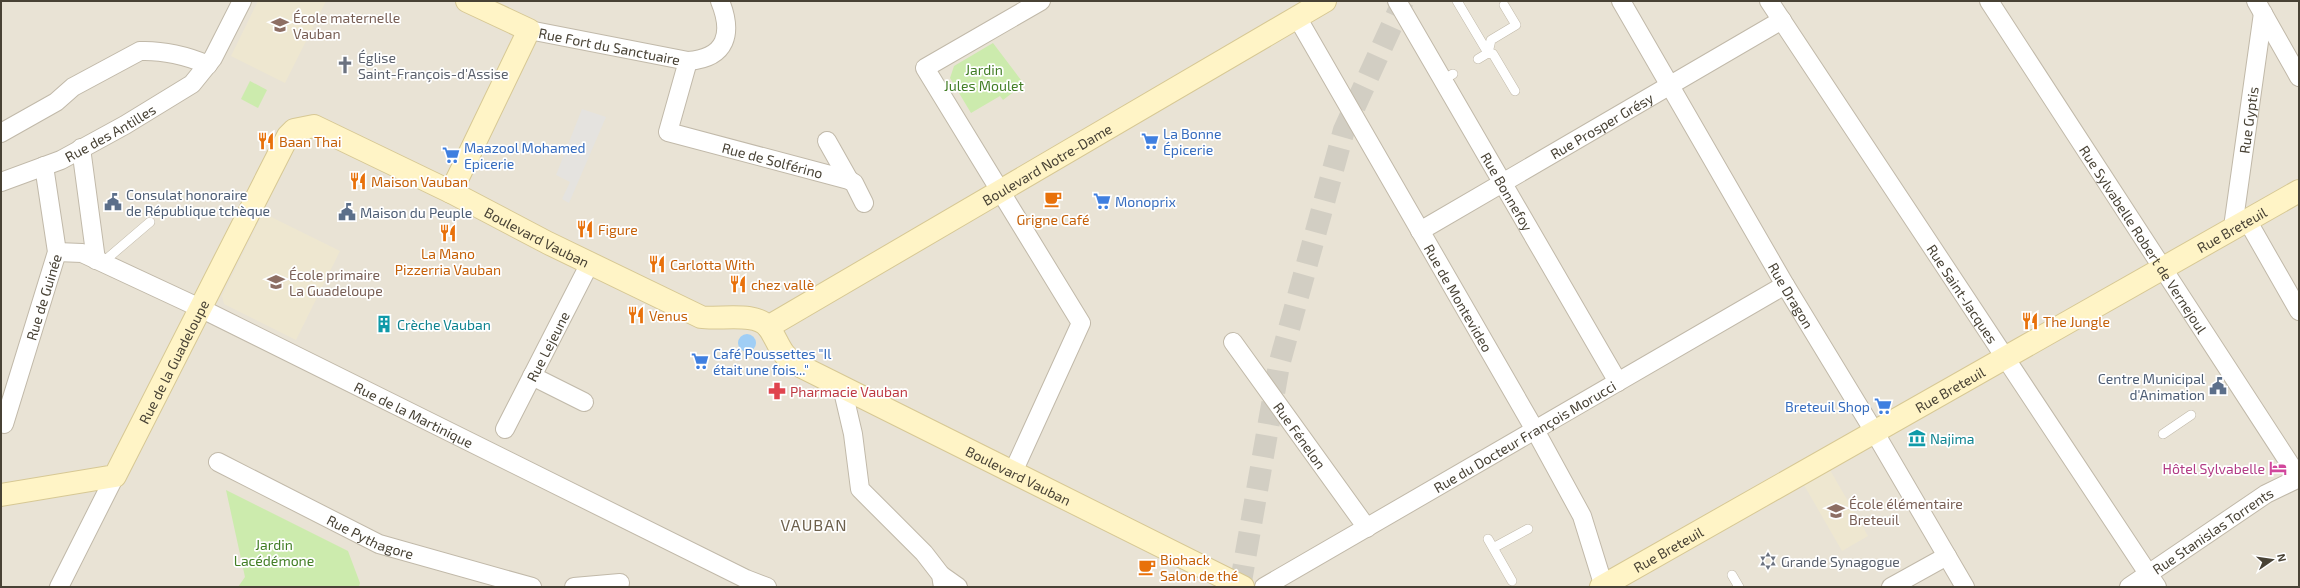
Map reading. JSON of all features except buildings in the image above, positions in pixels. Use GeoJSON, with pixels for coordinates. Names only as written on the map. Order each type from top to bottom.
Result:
{"type":"FeatureCollection","features":[{"type":"Feature","properties":{"kind":"street","name":"Rue des Antilles"},"geometry":{"type":"LineString","coordinates":[[1,182],[44,166],[81,148],[192,84],[208,65],[242,1]]}},
{"type":"Feature","properties":{"kind":"street"},"geometry":{"type":"LineString","coordinates":[[467,1],[530,30]]}},
{"type":"Feature","properties":{"kind":"street","name":"Rue Fort du Sanctuaire"},"geometry":{"type":"LineString","coordinates":[[451,192],[530,30],[688,60],[701,60],[711,56],[719,50],[725,40],[727,25],[720,1]]}},
{"type":"Feature","properties":{"kind":"street"},"geometry":{"type":"LineString","coordinates":[[1013,472],[1081,323],[925,68],[1041,1]]}},
{"type":"Feature","properties":{"kind":"street","name":"Boulevard Notre-Dame"},"geometry":{"type":"LineString","coordinates":[[768,327],[1325,1]]}},
{"type":"Feature","properties":{"kind":"street","name":"Rue Bonnefoy"},"geometry":{"type":"LineString","coordinates":[[1397,1],[1448,77],[1502,183],[1618,382]]}},
{"type":"Feature","properties":{"kind":"street","name":"Rue Dragon"},"geometry":{"type":"LineString","coordinates":[[1622,1],[1786,285],[1876,433],[1964,587]]}},
{"type":"Feature","properties":{"kind":"street","name":"Rue Saint-Jacques"},"geometry":{"type":"LineString","coordinates":[[1769,1],[2152,580]]}},
{"type":"Feature","properties":{"kind":"street","name":"Rue Sylvabelle Robert de Vernejoul"},"geometry":{"type":"LineString","coordinates":[[1988,1],[2163,268],[2234,385],[2299,478]]}},
{"type":"Feature","properties":{"kind":"street"},"geometry":{"type":"LineString","coordinates":[[2259,7],[2299,77]]}},
{"type":"Feature","properties":{"kind":"street","name":"Rue Gyptis"},"geometry":{"type":"LineString","coordinates":[[2240,224],[2259,7]]}},
{"type":"Feature","properties":{"kind":"street","name":"Rue de Montevideo"},"geometry":{"type":"LineString","coordinates":[[1297,17],[1535,430],[1582,516],[1603,586]]}},
{"type":"Feature","properties":{"kind":"street","name":"Rue Prosper Grésy"},"geometry":{"type":"LineString","coordinates":[[1420,231],[1782,20]]}},
{"type":"Feature","properties":{"kind":"street"},"geometry":{"type":"LineString","coordinates":[[1,133],[56,102],[73,87],[130,55],[152,50],[197,60],[208,65]]}},
{"type":"Feature","properties":{"kind":"street","name":"Rue de Solférino"},"geometry":{"type":"LineString","coordinates":[[688,60],[668,132],[849,180]]}},
{"type":"Feature","properties":{"kind":"street","name":"Boulevard Vauban"},"geometry":{"type":"LineString","coordinates":[[288,136],[294,130],[304,126],[322,128],[451,192],[548,243],[701,317],[713,319],[744,317],[757,320],[768,327],[782,354],[794,363],[1243,587]]}},
{"type":"Feature","properties":{"kind":"street","name":"Rue de la Guadeloupe"},"geometry":{"type":"LineString","coordinates":[[59,587],[288,136]]}},
{"type":"Feature","properties":{"kind":"street"},"geometry":{"type":"LineString","coordinates":[[827,141],[849,180],[854,183],[864,203]]}},
{"type":"Feature","properties":{"kind":"street"},"geometry":{"type":"LineString","coordinates":[[81,148],[99,261]]}},
{"type":"Feature","properties":{"kind":"street","name":"Rue de Guinée"},"geometry":{"type":"LineString","coordinates":[[4,424],[57,252],[44,166]]}},
{"type":"Feature","properties":{"kind":"street","name":"Rue Breteuil"},"geometry":{"type":"LineString","coordinates":[[1603,586],[1876,433],[2299,191]]}},
{"type":"Feature","properties":{"kind":"street"},"geometry":{"type":"LineString","coordinates":[[2240,224],[2299,310]]}},
{"type":"Feature","properties":{"kind":"street","name":"Rue de la Martinique"},"geometry":{"type":"LineString","coordinates":[[57,252],[82,253],[200,308],[745,583],[767,587]]}},
{"type":"Feature","properties":{"kind":"street","name":"Rue Lejeune"},"geometry":{"type":"LineString","coordinates":[[505,429],[590,263]]}},
{"type":"Feature","properties":{"kind":"street","name":"Rue du Docteur François Morucci"},"geometry":{"type":"LineString","coordinates":[[1264,587],[1786,285]]}},
{"type":"Feature","properties":{"kind":"street","name":"Rue Fénelon"},"geometry":{"type":"LineString","coordinates":[[1233,342],[1367,528]]}},
{"type":"Feature","properties":{"kind":"street"},"geometry":{"type":"LineString","coordinates":[[532,376],[584,402]]}},
{"type":"Feature","properties":{"kind":"street"},"geometry":{"type":"LineString","coordinates":[[842,387],[853,434],[860,489],[924,553],[942,581],[958,587]]}},
{"type":"Feature","properties":{"kind":"street","name":"Rue Pythagore"},"geometry":{"type":"LineString","coordinates":[[218,462],[379,544],[532,587]]}},
{"type":"Feature","properties":{"kind":"street"},"geometry":{"type":"LineString","coordinates":[[1,495],[115,476]]}},
{"type":"Feature","properties":{"kind":"street","name":"Rue Stanislas Torrents"},"geometry":{"type":"LineString","coordinates":[[2128,587],[2152,580],[2266,494],[2299,478]]}},
{"type":"Feature","properties":{"kind":"street"},"geometry":{"type":"LineString","coordinates":[[1891,587],[1947,556]]}},
{"type":"Feature","properties":{"kind":"street"},"geometry":{"type":"LineString","coordinates":[[574,587],[620,583]]}},
{"type":"Feature","properties":{"kind":"lane"},"geometry":{"type":"LineString","coordinates":[[1457,1],[1488,53],[1493,54],[1515,91]]}},
{"type":"Feature","properties":{"kind":"lane"},"geometry":{"type":"LineString","coordinates":[[1478,59],[1488,53],[1491,40],[1516,25],[1504,5]]}},
{"type":"Feature","properties":{"kind":"lane"},"geometry":{"type":"LineString","coordinates":[[99,261],[150,222]]}},
{"type":"Feature","properties":{"kind":"lane"},"geometry":{"type":"LineString","coordinates":[[2163,434],[2190,415]]}},
{"type":"Feature","properties":{"kind":"lane"},"geometry":{"type":"LineString","coordinates":[[1493,548],[1528,529]]}},
{"type":"Feature","properties":{"kind":"lane"},"geometry":{"type":"LineString","coordinates":[[1488,539],[1512,581]]}},
{"type":"Feature","properties":{"kind":"lane"},"geometry":{"type":"LineString","coordinates":[[1732,575],[1739,587]]}},
{"type":"Feature","properties":{"kind":"shaded area"},"geometry":{"type":"Polygon","coordinates":[[[1,1],[2299,1],[2299,587],[1,587],[1,1]]]}},
{"type":"Feature","properties":{"kind":"shaded area","name":"École maternelle Vauban"},"geometry":{"type":"Polygon","coordinates":[[[258,1],[326,1],[285,83],[231,56],[258,1]]]}},
{"type":"Feature","properties":{"kind":"shaded area"},"geometry":{"type":"Polygon","coordinates":[[[582,109],[606,117],[569,203],[562,199],[570,182],[556,175],[582,109]]]}},
{"type":"Feature","properties":{"kind":"shaded area","name":"École primaire La Guadeloupe"},"geometry":{"type":"Polygon","coordinates":[[[263,213],[340,251],[296,340],[224,304],[222,296],[263,213]]]}},
{"type":"Feature","properties":{"kind":"shaded area","name":"École élémentaire Breteuil"},"geometry":{"type":"Polygon","coordinates":[[[1830,470],[1868,536],[1842,551],[1804,485],[1830,470]]]}},
{"type":"Feature","properties":{"kind":"green space","name":"Jardin Jules Moulet"},"geometry":{"type":"Polygon","coordinates":[[[993,43],[1024,84],[1003,100],[1000,96],[971,113],[950,78],[954,66],[993,43]]]}},
{"type":"Feature","properties":{"kind":"green space"},"geometry":{"type":"Polygon","coordinates":[[[250,81],[267,90],[258,108],[241,99],[250,81]]]}},
{"type":"Feature","properties":{"kind":"green space","name":"Jardin Lacédémone"},"geometry":{"type":"Polygon","coordinates":[[[226,490],[348,551],[360,583],[359,587],[238,587],[245,577],[226,490]]]}},
{"type":"Feature","properties":{"kind":"water"},"geometry":{"type":"Polygon","coordinates":[[[743,334],[751,334],[756,339],[754,350],[751,352],[743,352],[738,347],[738,339],[743,334]]]}},
{"type":"Feature","properties":{"kind":"tunnel"},"geometry":{"type":"LineString","coordinates":[[1240,587],[1279,365],[1344,130],[1403,1]]}},
{"type":"Feature","properties":{"kind":"place","name":"École maternelle Vauban"},"geometry":{"type":"Point","coordinates":[280,25]}},
{"type":"Feature","properties":{"kind":"place","name":"Église Saint-François-d'Assise"},"geometry":{"type":"Point","coordinates":[345,65]}},
{"type":"Feature","properties":{"kind":"place","name":"Baan Thai"},"geometry":{"type":"Point","coordinates":[266,141]}},
{"type":"Feature","properties":{"kind":"place","name":"La Bonne Épicerie"},"geometry":{"type":"Point","coordinates":[1150,141]}},
{"type":"Feature","properties":{"kind":"place","name":"Maazool Mohamed Epicerie"},"geometry":{"type":"Point","coordinates":[451,155]}},
{"type":"Feature","properties":{"kind":"place","name":"Maison Vauban"},"geometry":{"type":"Point","coordinates":[358,181]}},
{"type":"Feature","properties":{"kind":"place","name":"Grigne Café"},"geometry":{"type":"Point","coordinates":[1053,199]}},
{"type":"Feature","properties":{"kind":"place","name":"Monoprix"},"geometry":{"type":"Point","coordinates":[1102,201]}},
{"type":"Feature","properties":{"kind":"place","name":"Consulat honoraire de République tchèque"},"geometry":{"type":"Point","coordinates":[113,202]}},
{"type":"Feature","properties":{"kind":"place","name":"Maison du Peuple"},"geometry":{"type":"Point","coordinates":[347,212]}},
{"type":"Feature","properties":{"kind":"place","name":"Figure"},"geometry":{"type":"Point","coordinates":[585,229]}},
{"type":"Feature","properties":{"kind":"place","name":"La Mano Pizzerria Vauban"},"geometry":{"type":"Point","coordinates":[448,233]}},
{"type":"Feature","properties":{"kind":"place","name":"Carlotta With"},"geometry":{"type":"Point","coordinates":[657,264]}},
{"type":"Feature","properties":{"kind":"place","name":"École primaire La Guadeloupe"},"geometry":{"type":"Point","coordinates":[276,282]}},
{"type":"Feature","properties":{"kind":"place","name":"chez vallè"},"geometry":{"type":"Point","coordinates":[738,284]}},
{"type":"Feature","properties":{"kind":"place","name":"Venus"},"geometry":{"type":"Point","coordinates":[636,315]}},
{"type":"Feature","properties":{"kind":"place","name":"The Jungle"},"geometry":{"type":"Point","coordinates":[2030,321]}},
{"type":"Feature","properties":{"kind":"place","name":"Crèche Vauban"},"geometry":{"type":"Point","coordinates":[384,324]}},
{"type":"Feature","properties":{"kind":"place","name":"Café Poussettes \"Il était une fois...\""},"geometry":{"type":"Point","coordinates":[700,361]}},
{"type":"Feature","properties":{"kind":"place","name":"Centre Municipal d'Animation"},"geometry":{"type":"Point","coordinates":[2218,386]}},
{"type":"Feature","properties":{"kind":"place","name":"Pharmacie Vauban"},"geometry":{"type":"Point","coordinates":[777,391]}},
{"type":"Feature","properties":{"kind":"place","name":"Breteuil Shop"},"geometry":{"type":"Point","coordinates":[1883,406]}},
{"type":"Feature","properties":{"kind":"place","name":"Najima"},"geometry":{"type":"Point","coordinates":[1917,438]}},
{"type":"Feature","properties":{"kind":"place","name":"Hôtel Sylvabelle"},"geometry":{"type":"Point","coordinates":[2278,468]}},
{"type":"Feature","properties":{"kind":"place","name":"École élémentaire Breteuil"},"geometry":{"type":"Point","coordinates":[1836,511]}},
{"type":"Feature","properties":{"kind":"place","name":"Grande Synagogue"},"geometry":{"type":"Point","coordinates":[1768,561]}},
{"type":"Feature","properties":{"kind":"place","name":"Biohack Salon de thé"},"geometry":{"type":"Point","coordinates":[1147,567]}},
{"type":"Feature","properties":{"kind":"district","name":"VAUBAN"},"geometry":{"type":"Point","coordinates":[814,524]}}]}
